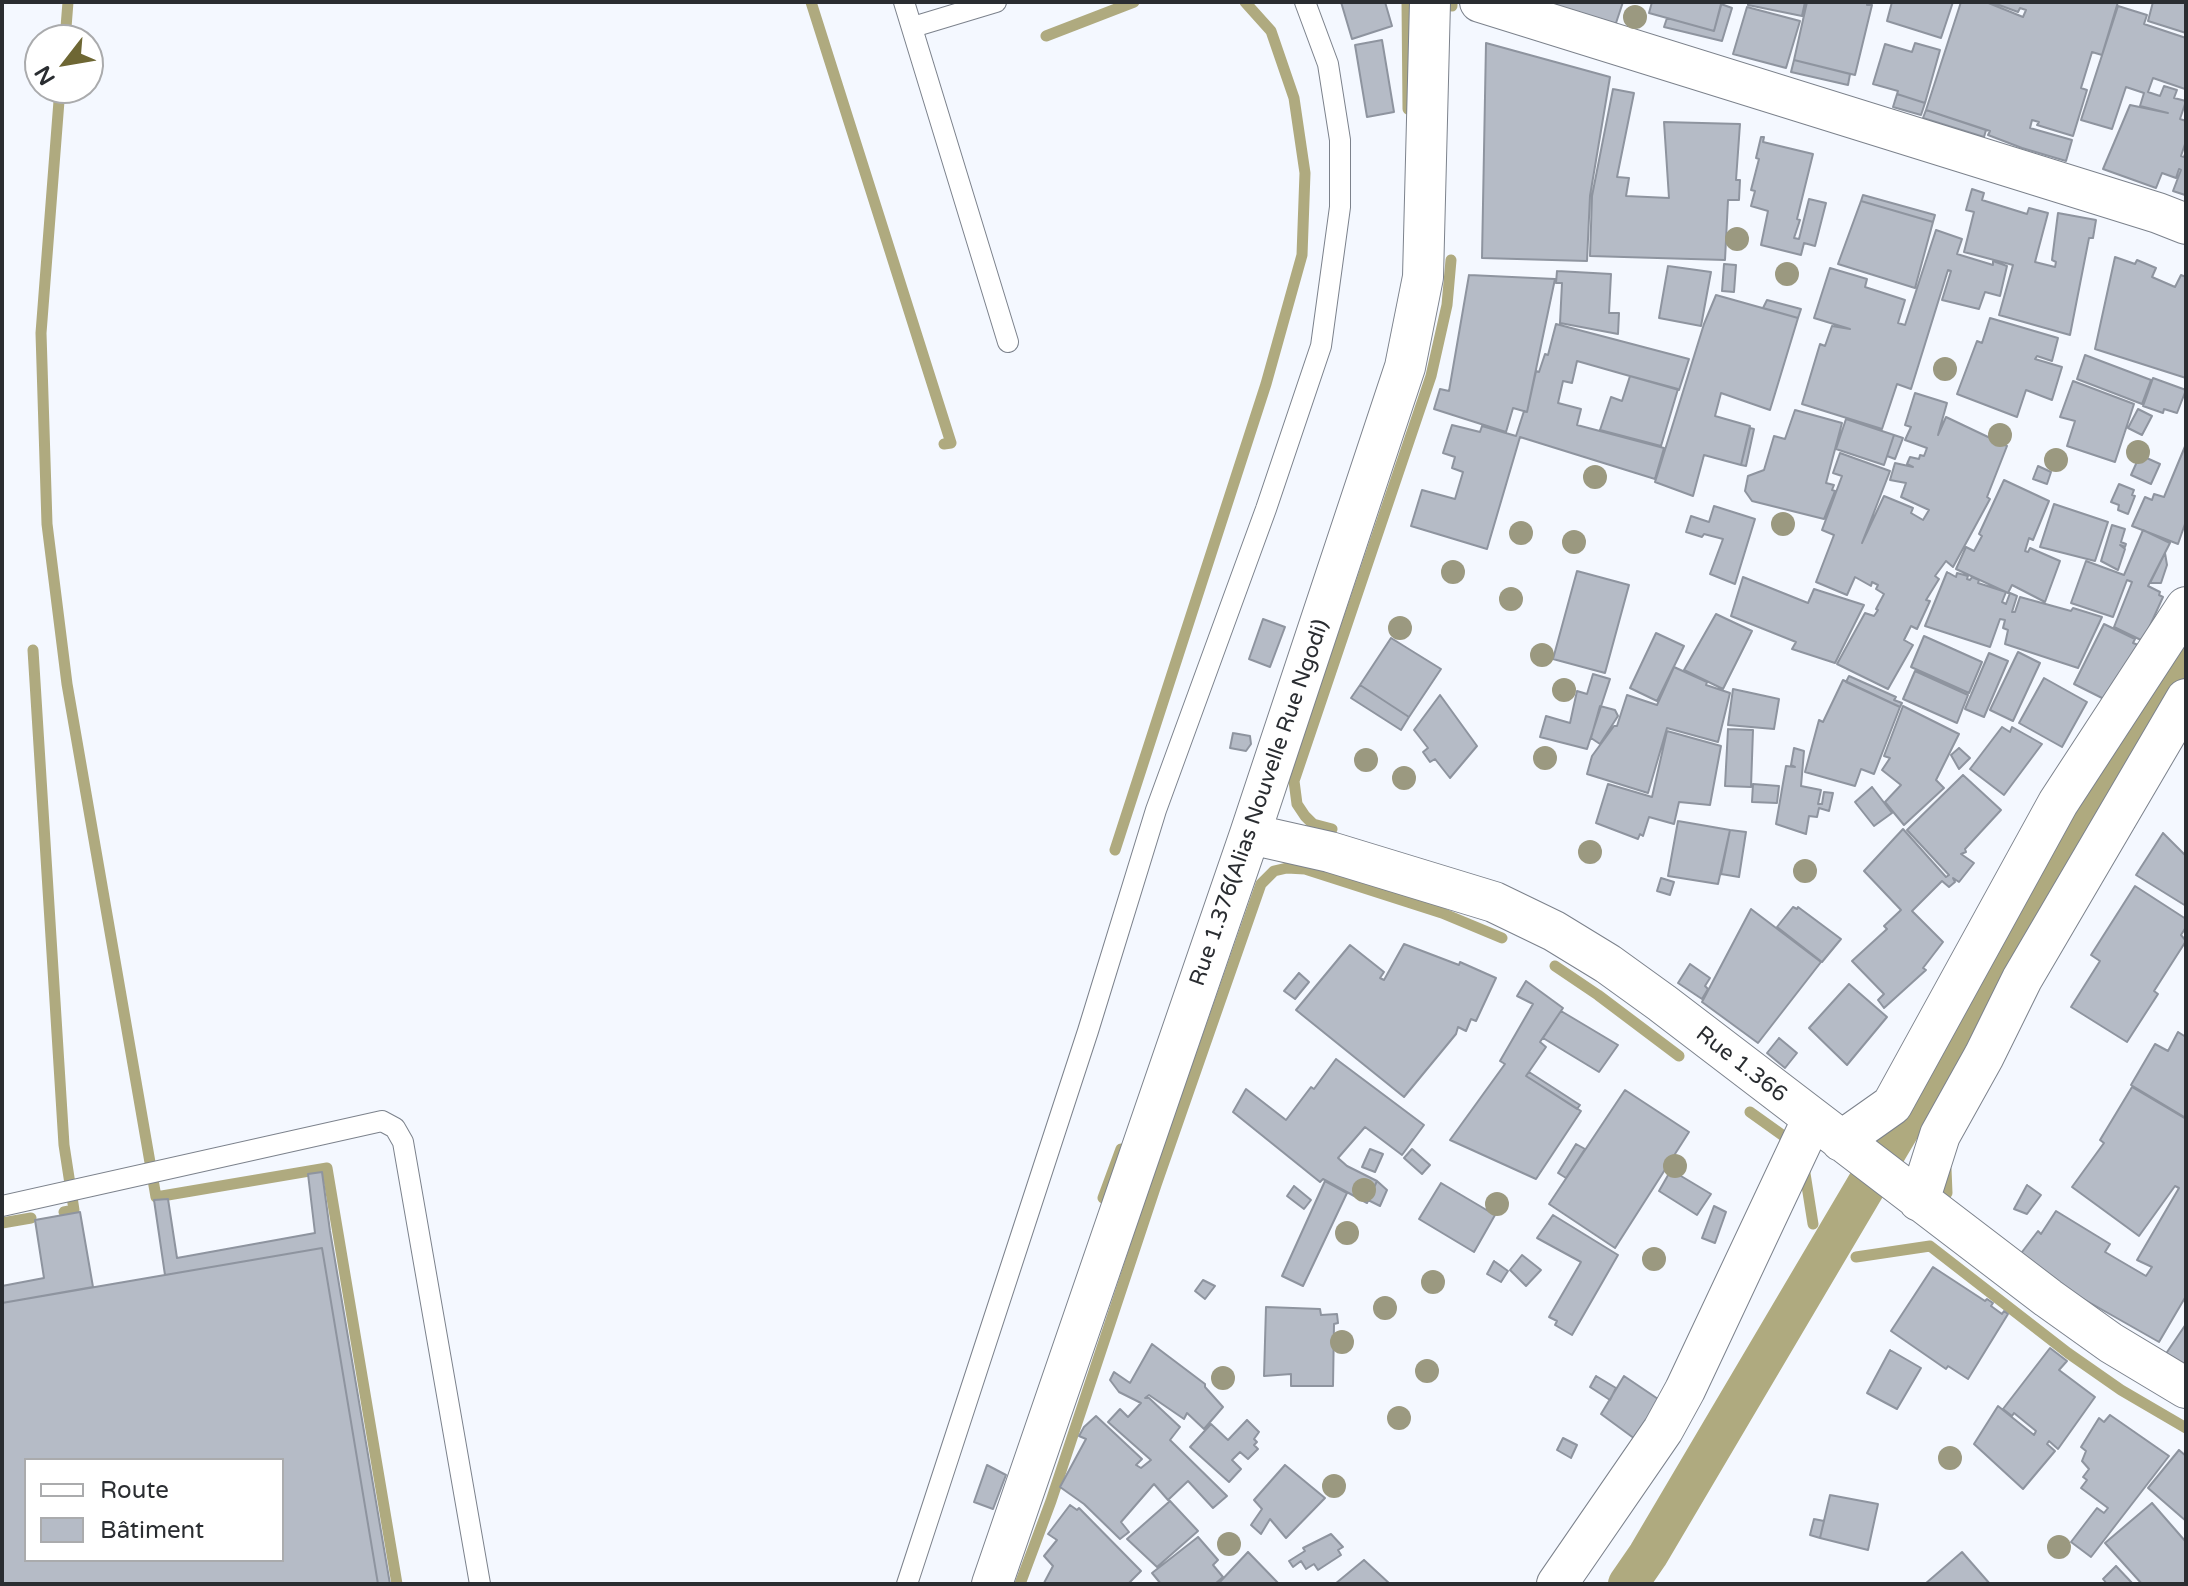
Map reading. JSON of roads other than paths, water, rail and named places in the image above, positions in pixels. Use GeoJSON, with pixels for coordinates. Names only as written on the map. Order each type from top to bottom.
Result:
{"type":"FeatureCollection","features":[{"type":"Feature","properties":{"kind":"street","name":"Rue 1.376(Alias Nouvelle Rue Ngodi)"},"geometry":{"type":"LineString","coordinates":[[992,1584],[1250,834],[1405,367],[1423,277],[1430,2]]}},
{"type":"Feature","properties":{"kind":"street"},"geometry":{"type":"LineString","coordinates":[[1480,2],[2186,224]]}},
{"type":"Feature","properties":{"kind":"street"},"geometry":{"type":"LineString","coordinates":[[1557,1584],[1663,1430],[1826,1130],[1892,1105],[2058,803],[2186,607]]}},
{"type":"Feature","properties":{"kind":"street"},"geometry":{"type":"LineString","coordinates":[[1919,1201],[1940,1135],[2022,979],[2186,699]]}},
{"type":"Feature","properties":{"kind":"street","name":"Rue 1.366"},"geometry":{"type":"LineString","coordinates":[[1250,834],[1330,852],[1494,902],[1554,931],[1608,964],[1662,1003],[1919,1201],[2111,1343],[2186,1388]]}},
{"type":"Feature","properties":{"kind":"lane"},"geometry":{"type":"LineString","coordinates":[[904,2],[1008,342]]}},
{"type":"Feature","properties":{"kind":"lane"},"geometry":{"type":"LineString","coordinates":[[913,27],[996,2]]}},
{"type":"Feature","properties":{"kind":"lane"},"geometry":{"type":"LineString","coordinates":[[907,1584],[1083,1046],[1156,810],[1266,509],[1321,346],[1340,207],[1340,140],[1328,64],[1305,2]]}},
{"type":"Feature","properties":{"kind":"lane"},"geometry":{"type":"LineString","coordinates":[[2,1206],[382,1121],[395,1128],[403,1142],[480,1584]]}},
{"type":"Feature","properties":{"kind":"waterway"},"geometry":{"type":"LineString","coordinates":[[66,24],[68,2]]}},
{"type":"Feature","properties":{"kind":"waterway"},"geometry":{"type":"LineString","coordinates":[[811,2],[951,443],[944,444]]}},
{"type":"Feature","properties":{"kind":"waterway"},"geometry":{"type":"LineString","coordinates":[[1046,36],[1134,2]]}},
{"type":"Feature","properties":{"kind":"waterway"},"geometry":{"type":"LineString","coordinates":[[1115,850],[1266,384],[1302,255],[1305,173],[1294,98],[1271,31],[1245,2]]}},
{"type":"Feature","properties":{"kind":"waterway"},"geometry":{"type":"LineString","coordinates":[[1407,2],[1408,109]]}},
{"type":"Feature","properties":{"kind":"waterway"},"geometry":{"type":"LineString","coordinates":[[59,104],[41,333],[47,524],[67,684],[156,1197],[327,1168],[397,1584]]}},
{"type":"Feature","properties":{"kind":"waterway"},"geometry":{"type":"LineString","coordinates":[[1332,829],[1313,824],[1305,816],[1297,804],[1294,781],[1431,376],[1447,305],[1451,260]]}},
{"type":"Feature","properties":{"kind":"waterway"},"geometry":{"type":"LineString","coordinates":[[1628,1584],[2186,644]]}},
{"type":"Feature","properties":{"kind":"waterway"},"geometry":{"type":"LineString","coordinates":[[33,650],[64,1145],[74,1210],[64,1212]]}},
{"type":"Feature","properties":{"kind":"waterway"},"geometry":{"type":"LineString","coordinates":[[1020,1584],[1261,884],[1274,871],[1305,869],[1442,913],[1502,938]]}},
{"type":"Feature","properties":{"kind":"waterway"},"geometry":{"type":"LineString","coordinates":[[1555,966],[1679,1056]]}},
{"type":"Feature","properties":{"kind":"waterway"},"geometry":{"type":"LineString","coordinates":[[1750,1112],[1792,1142]]}},
{"type":"Feature","properties":{"kind":"waterway"},"geometry":{"type":"LineString","coordinates":[[1103,1198],[1121,1149]]}},
{"type":"Feature","properties":{"kind":"waterway"},"geometry":{"type":"LineString","coordinates":[[1804,1167],[1813,1224]]}},
{"type":"Feature","properties":{"kind":"waterway"},"geometry":{"type":"LineString","coordinates":[[1946,1169],[1947,1193]]}},
{"type":"Feature","properties":{"kind":"waterway"},"geometry":{"type":"LineString","coordinates":[[2,1223],[31,1218]]}},
{"type":"Feature","properties":{"kind":"waterway"},"geometry":{"type":"LineString","coordinates":[[1856,1257],[1930,1246],[2068,1353],[2121,1390],[2186,1428]]}}]}
